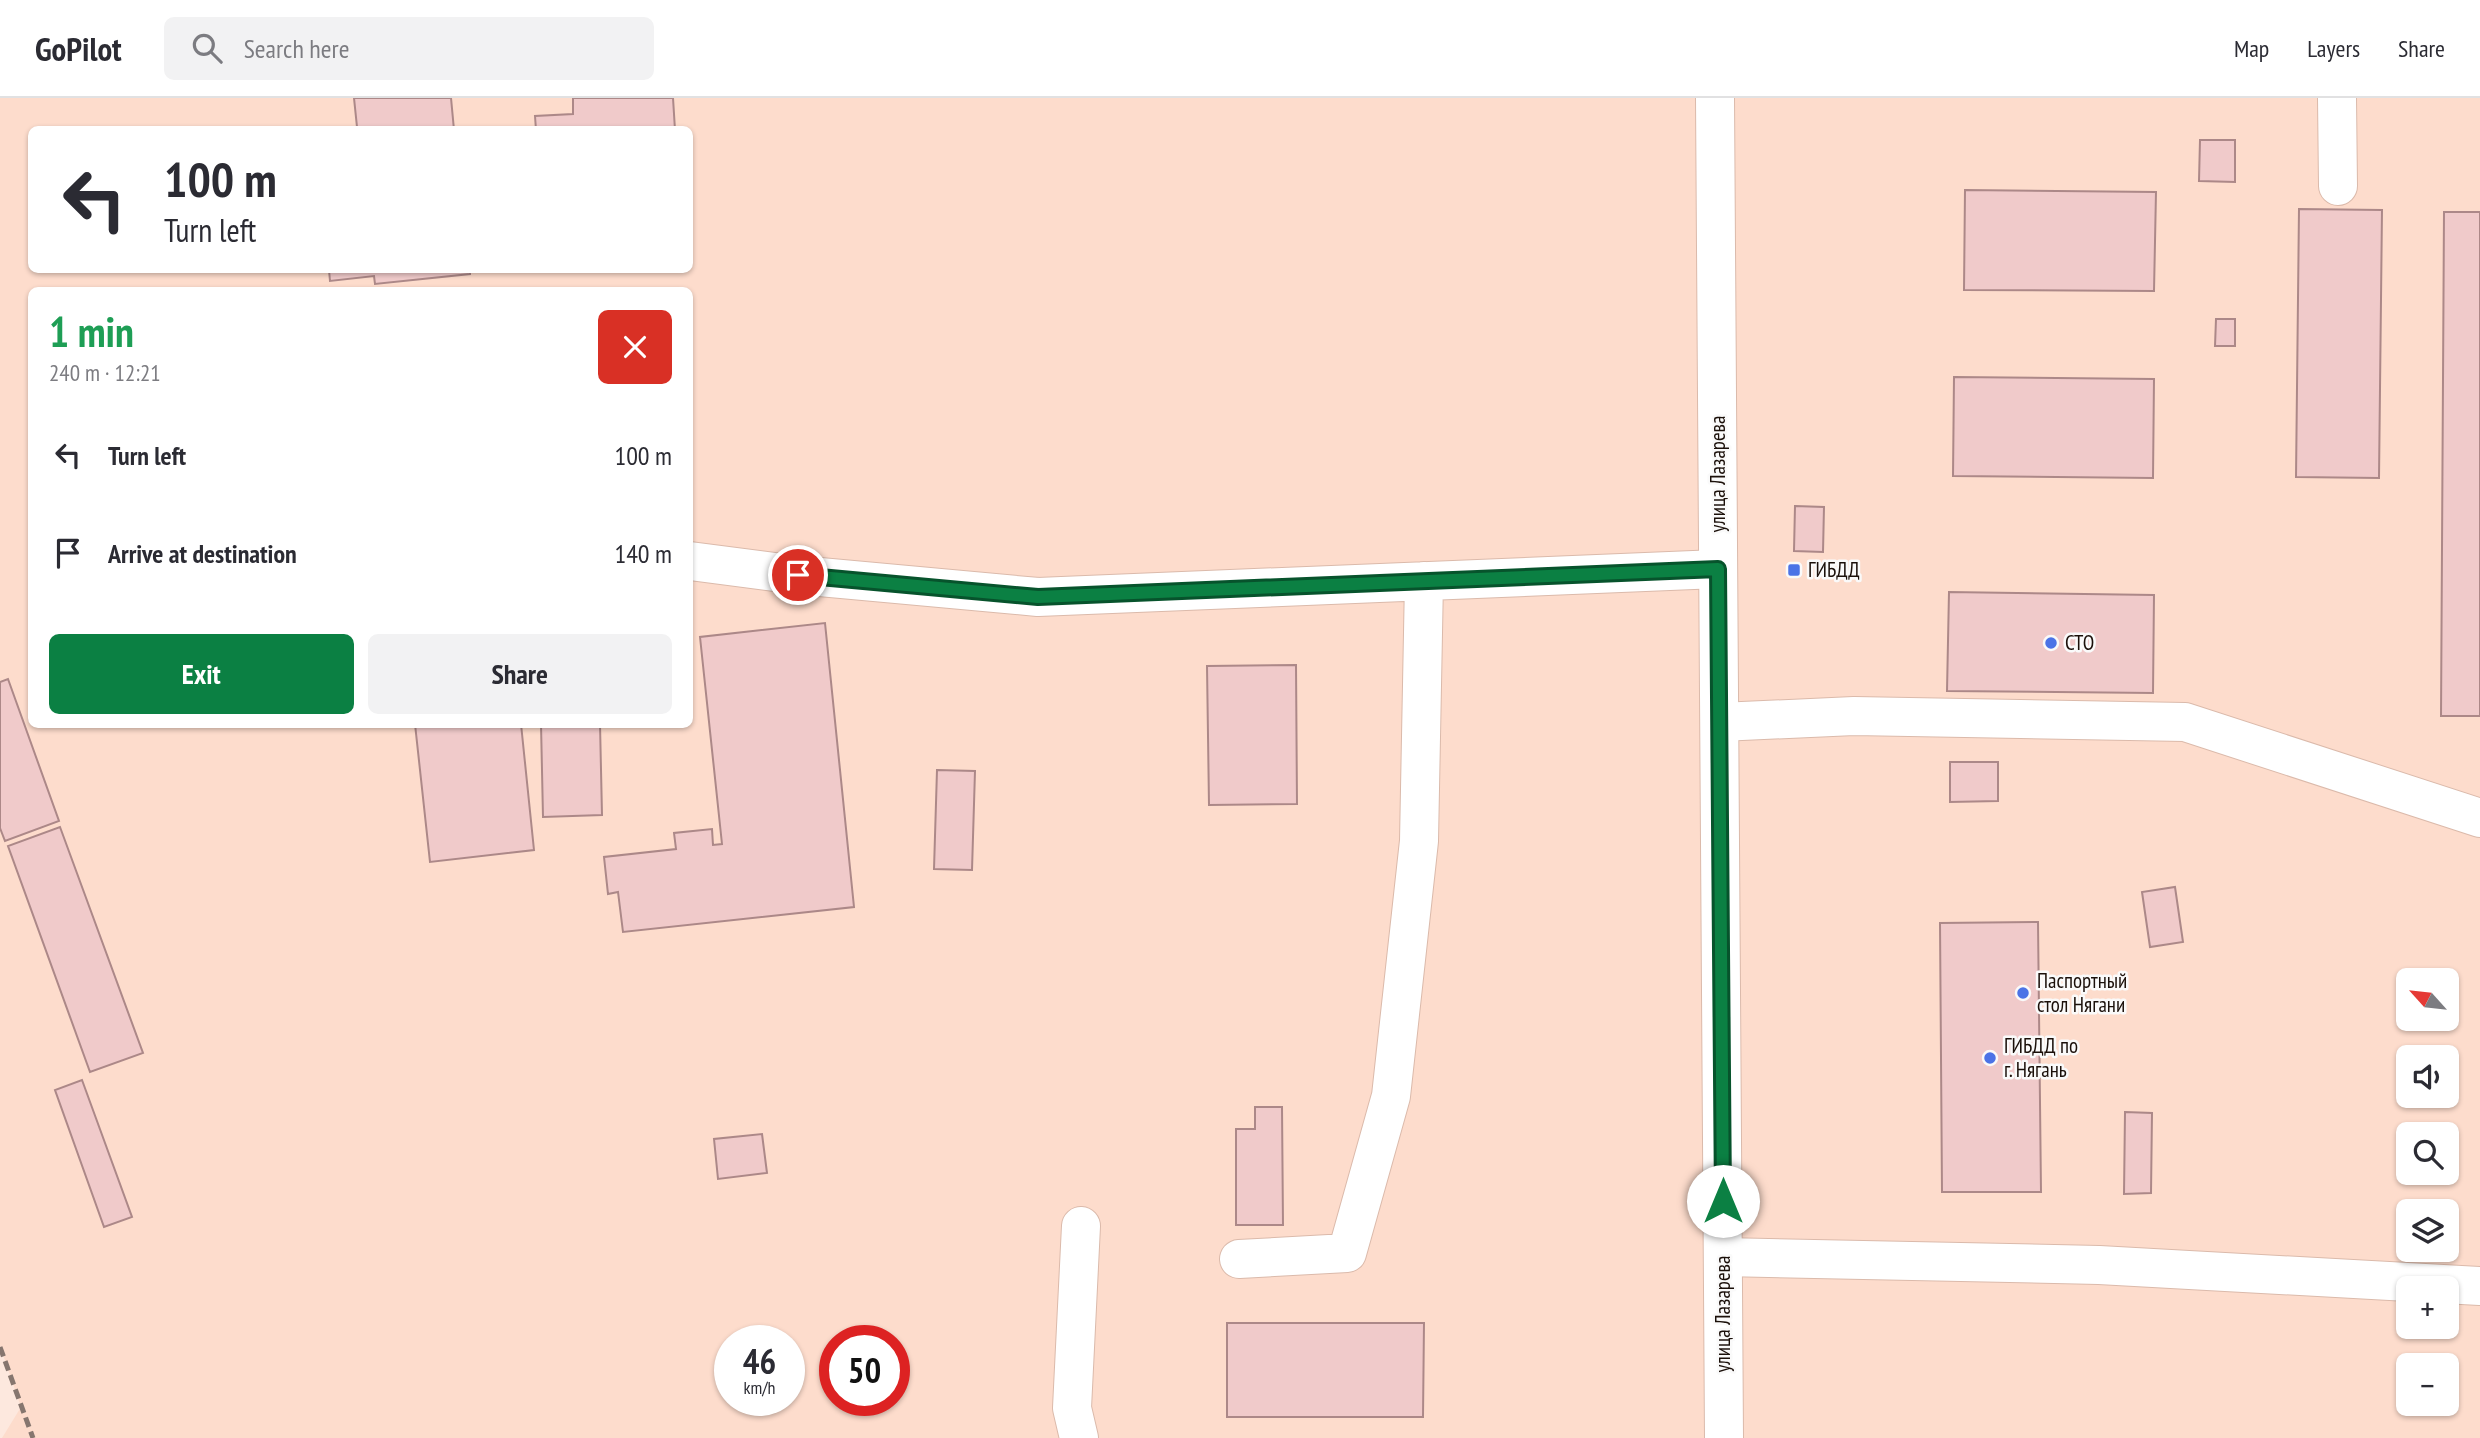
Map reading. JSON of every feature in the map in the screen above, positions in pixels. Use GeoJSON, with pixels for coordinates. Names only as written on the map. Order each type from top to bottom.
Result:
{"type":"FeatureCollection","features":[{"type":"Feature","properties":{"kind":"main road","name":"улица Лазарева"},"geometry":{"type":"LineString","coordinates":[[1715,98],[1724,1438]]}},
{"type":"Feature","properties":{"kind":"main road"},"geometry":{"type":"LineString","coordinates":[[2337,98],[2338,186]]}},
{"type":"Feature","properties":{"kind":"main road"},"geometry":{"type":"LineString","coordinates":[[693,561],[798,575],[1038,597],[1718,569]]}},
{"type":"Feature","properties":{"kind":"main road"},"geometry":{"type":"LineString","coordinates":[[1239,1259],[1347,1253],[1391,1096],[1419,841],[1424,581]]}},
{"type":"Feature","properties":{"kind":"main road"},"geometry":{"type":"LineString","coordinates":[[1720,722],[1854,716],[2185,722],[2480,818]]}},
{"type":"Feature","properties":{"kind":"main road"},"geometry":{"type":"LineString","coordinates":[[1079,1438],[1072,1408],[1081,1226]]}},
{"type":"Feature","properties":{"kind":"main road"},"geometry":{"type":"LineString","coordinates":[[1723,1257],[2099,1265],[2480,1286]]}},
{"type":"Feature","properties":{"kind":"shaded area"},"geometry":{"type":"Polygon","coordinates":[[[0,98],[2480,98],[2480,1438],[2,1438],[21,1407],[0,1346],[0,98]]]}},
{"type":"Feature","properties":{"kind":"building"},"geometry":{"type":"Polygon","coordinates":[[[354,98],[451,98],[454,126],[357,126],[354,98]]]}},
{"type":"Feature","properties":{"kind":"building"},"geometry":{"type":"Polygon","coordinates":[[[573,98],[673,98],[675,126],[536,126],[535,116],[573,114],[573,98]]]}},
{"type":"Feature","properties":{"kind":"building"},"geometry":{"type":"Polygon","coordinates":[[[2200,140],[2235,140],[2235,182],[2199,181],[2200,140]]]}},
{"type":"Feature","properties":{"kind":"building"},"geometry":{"type":"Polygon","coordinates":[[[1965,190],[2156,192],[2154,291],[1964,290],[1965,190]]]}},
{"type":"Feature","properties":{"kind":"building"},"geometry":{"type":"Polygon","coordinates":[[[2299,209],[2382,210],[2379,478],[2296,477],[2299,209]]]}},
{"type":"Feature","properties":{"kind":"building"},"geometry":{"type":"Polygon","coordinates":[[[2444,212],[2480,212],[2480,716],[2441,716],[2444,212]]]}},
{"type":"Feature","properties":{"kind":"building"},"geometry":{"type":"Polygon","coordinates":[[[329,273],[470,273],[375,284],[374,276],[330,281],[329,273]]]}},
{"type":"Feature","properties":{"kind":"building"},"geometry":{"type":"Polygon","coordinates":[[[2216,319],[2235,319],[2235,346],[2215,346],[2216,319]]]}},
{"type":"Feature","properties":{"kind":"building"},"geometry":{"type":"Polygon","coordinates":[[[1954,377],[2154,379],[2153,478],[1953,476],[1954,377]]]}},
{"type":"Feature","properties":{"kind":"building"},"geometry":{"type":"Polygon","coordinates":[[[1795,506],[1824,507],[1823,552],[1794,551],[1795,506]]]}},
{"type":"Feature","properties":{"kind":"building","name":"СТО"},"geometry":{"type":"Polygon","coordinates":[[[1949,592],[2154,595],[2153,693],[1947,691],[1949,592]]]}},
{"type":"Feature","properties":{"kind":"building"},"geometry":{"type":"Polygon","coordinates":[[[825,623],[854,907],[623,932],[618,892],[608,894],[604,857],[676,849],[674,833],[712,829],[713,845],[722,844],[700,637],[825,623]]]}},
{"type":"Feature","properties":{"kind":"building"},"geometry":{"type":"Polygon","coordinates":[[[1296,665],[1297,804],[1209,805],[1207,666],[1296,665]]]}},
{"type":"Feature","properties":{"kind":"building"},"geometry":{"type":"Polygon","coordinates":[[[8,679],[59,821],[5,841],[0,828],[0,682],[8,679]]]}},
{"type":"Feature","properties":{"kind":"building"},"geometry":{"type":"Polygon","coordinates":[[[415,728],[521,728],[534,850],[430,862],[415,728]]]}},
{"type":"Feature","properties":{"kind":"building"},"geometry":{"type":"Polygon","coordinates":[[[541,728],[600,728],[602,815],[543,817],[541,728]]]}},
{"type":"Feature","properties":{"kind":"building"},"geometry":{"type":"Polygon","coordinates":[[[1950,762],[1998,762],[1998,801],[1950,802],[1950,762]]]}},
{"type":"Feature","properties":{"kind":"building"},"geometry":{"type":"Polygon","coordinates":[[[937,770],[975,771],[972,870],[934,869],[937,770]]]}},
{"type":"Feature","properties":{"kind":"building"},"geometry":{"type":"Polygon","coordinates":[[[60,827],[143,1053],[90,1072],[8,846],[60,827]]]}},
{"type":"Feature","properties":{"kind":"building"},"geometry":{"type":"Polygon","coordinates":[[[2175,887],[2183,942],[2150,947],[2142,892],[2175,887]]]}},
{"type":"Feature","properties":{"kind":"building","name":"ГИБДД по г. Нягань"},"geometry":{"type":"Polygon","coordinates":[[[2038,922],[2041,1192],[1942,1192],[1940,923],[2038,922]]]}},
{"type":"Feature","properties":{"kind":"building"},"geometry":{"type":"Polygon","coordinates":[[[82,1080],[132,1217],[104,1227],[55,1090],[82,1080]]]}},
{"type":"Feature","properties":{"kind":"building"},"geometry":{"type":"Polygon","coordinates":[[[1255,1107],[1282,1107],[1283,1225],[1236,1225],[1236,1129],[1255,1129],[1255,1107]]]}},
{"type":"Feature","properties":{"kind":"building"},"geometry":{"type":"Polygon","coordinates":[[[2125,1112],[2152,1113],[2151,1193],[2124,1194],[2125,1112]]]}},
{"type":"Feature","properties":{"kind":"building"},"geometry":{"type":"Polygon","coordinates":[[[762,1134],[767,1173],[718,1179],[714,1139],[762,1134]]]}},
{"type":"Feature","properties":{"kind":"building"},"geometry":{"type":"Polygon","coordinates":[[[1227,1323],[1424,1323],[1423,1417],[1227,1417],[1227,1323]]]}},
{"type":"Feature","properties":{"kind":"railway"},"geometry":{"type":"LineString","coordinates":[[0,1347],[33,1438]]}},
{"type":"Feature","properties":{"kind":"place","name":"ГИБДД"},"geometry":{"type":"Point","coordinates":[1794,570]}},
{"type":"Feature","properties":{"kind":"place","name":"СТО"},"geometry":{"type":"Point","coordinates":[2051,643]}},
{"type":"Feature","properties":{"kind":"place","name":"Паспортный стол Нягани"},"geometry":{"type":"Point","coordinates":[2023,993]}},
{"type":"Feature","properties":{"kind":"place","name":"ГИБДД по г. Нягань"},"geometry":{"type":"Point","coordinates":[1990,1058]}},
{"type":"Feature","properties":{"kind":"route"},"geometry":{"type":"LineString","coordinates":[[798,575],[1038,597],[1718,569],[1723,1201]]}}]}
